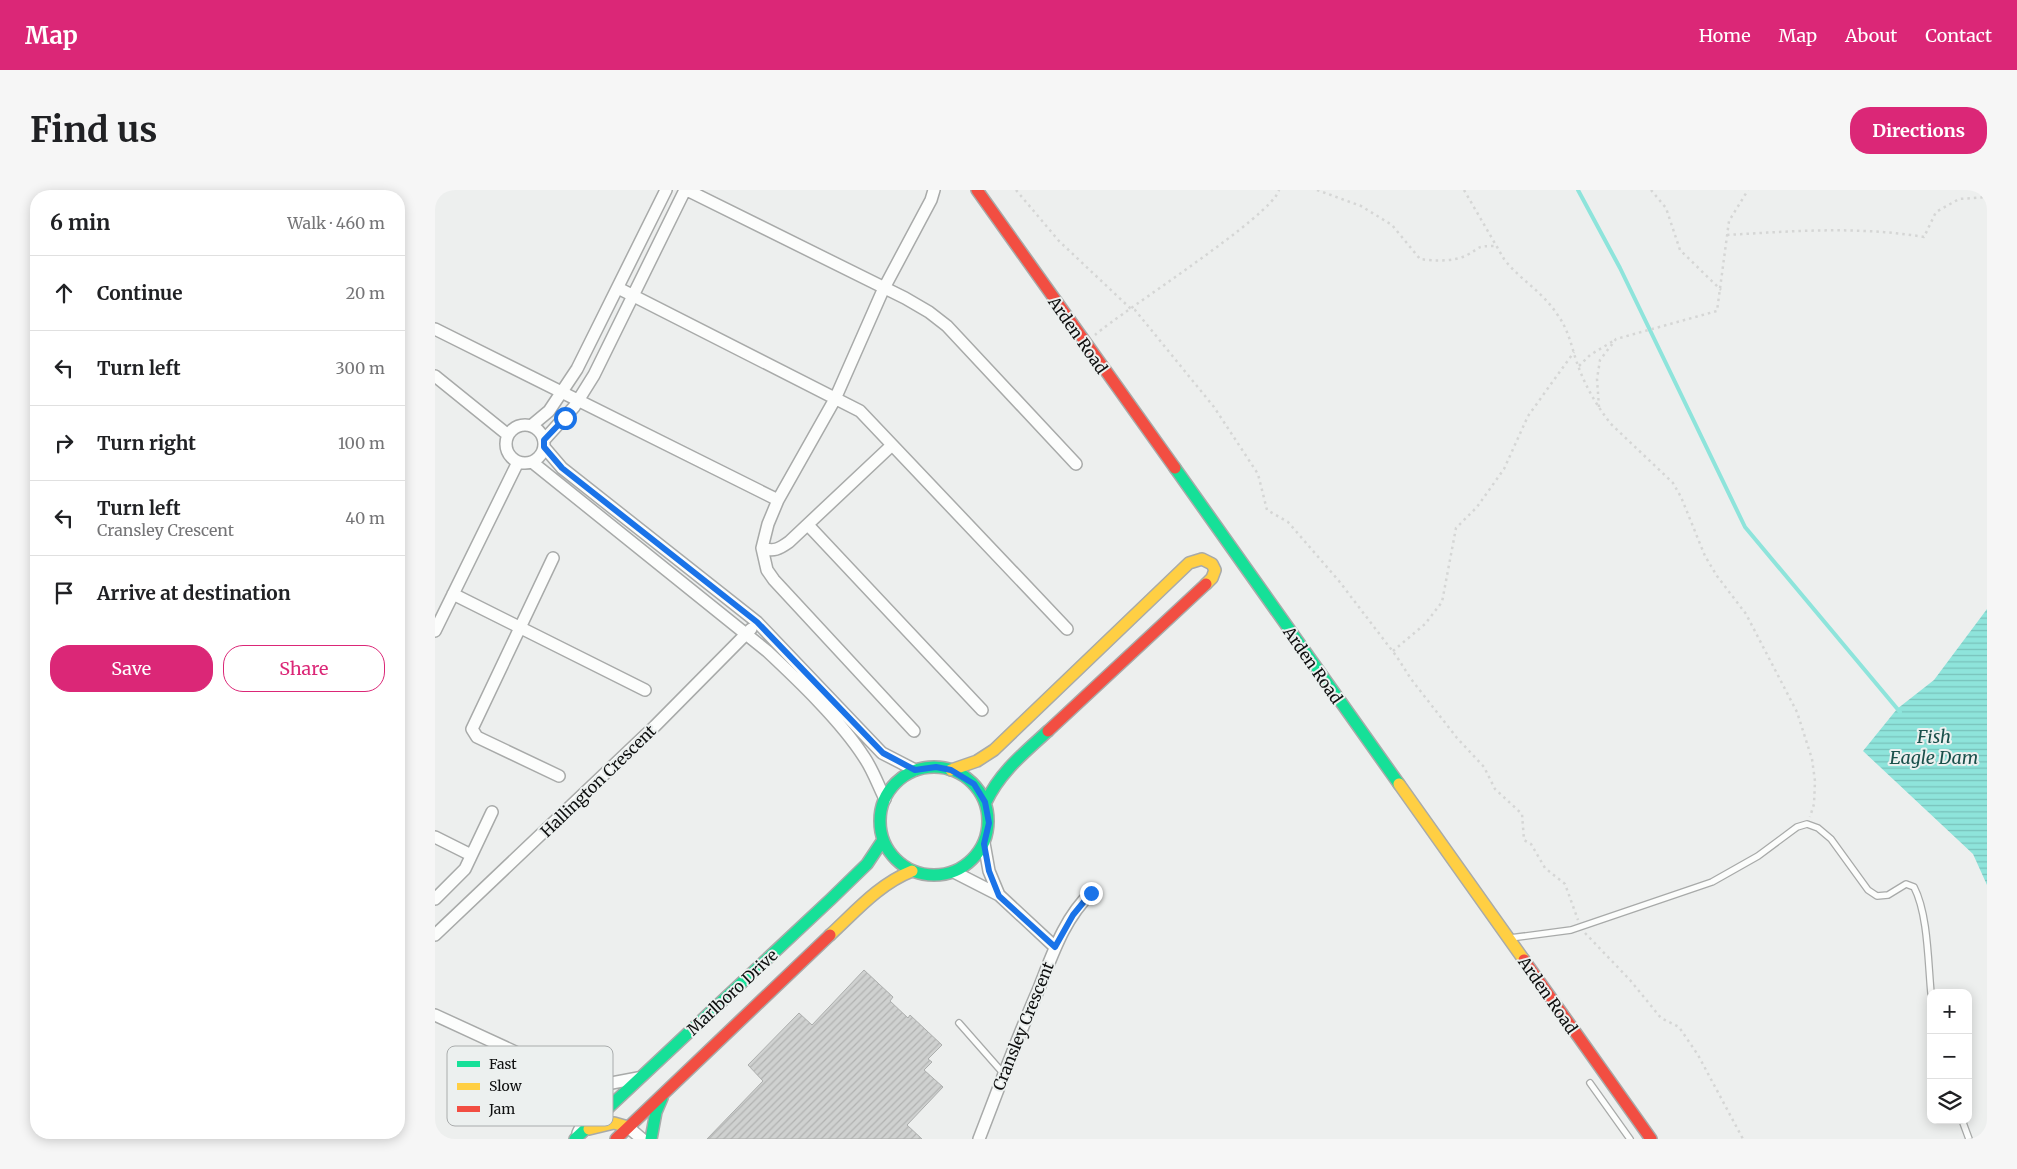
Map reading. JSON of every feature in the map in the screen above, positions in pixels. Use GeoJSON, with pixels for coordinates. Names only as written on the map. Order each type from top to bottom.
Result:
{"type":"FeatureCollection","features":[{"type":"Feature","properties":{"kind":"main road","name":"Arden Road"},"geometry":{"type":"LineString","coordinates":[[977,190],[1084,344],[1651,1139]]}},
{"type":"Feature","properties":{"kind":"main road"},"geometry":{"type":"LineString","coordinates":[[951,770],[977,761],[994,750],[1189,563],[1201,559],[1212,564],[1215,570],[1212,578],[1007,769],[995,783],[985,802]]}},
{"type":"Feature","properties":{"kind":"main road"},"geometry":{"type":"LineString","coordinates":[[936,767],[951,770],[974,784],[985,802],[989,823],[984,844],[972,861],[954,872],[933,876],[912,871],[895,858],[883,840],[880,820],[885,799],[897,782],[915,770],[936,767]]}},
{"type":"Feature","properties":{"kind":"main road","name":"Marlboro Drive"},"geometry":{"type":"LineString","coordinates":[[613,1103],[867,864],[883,840]]}},
{"type":"Feature","properties":{"kind":"main road","name":"Marlboro Drive"},"geometry":{"type":"LineString","coordinates":[[615,1139],[881,888],[894,878],[912,871]]}},
{"type":"Feature","properties":{"kind":"main road"},"geometry":{"type":"LineString","coordinates":[[651,1139],[656,1112],[664,1094]]}},
{"type":"Feature","properties":{"kind":"main road"},"geometry":{"type":"LineString","coordinates":[[613,1122],[628,1128]]}},
{"type":"Feature","properties":{"kind":"main road","name":"Marlboro Drive"},"geometry":{"type":"LineString","coordinates":[[575,1139],[590,1126]]}},
{"type":"Feature","properties":{"kind":"main road"},"geometry":{"type":"LineString","coordinates":[[585,1131],[598,1126]]}},
{"type":"Feature","properties":{"kind":"street"},"geometry":{"type":"LineString","coordinates":[[531,426],[549,411],[562,393],[618,288],[666,190]]}},
{"type":"Feature","properties":{"kind":"street"},"geometry":{"type":"LineString","coordinates":[[532,462],[541,453],[544,444],[578,402],[594,375],[686,190],[883,290],[911,302],[939,319],[1076,464]]}},
{"type":"Feature","properties":{"kind":"street"},"geometry":{"type":"LineString","coordinates":[[914,731],[774,580],[767,570],[762,548],[768,524],[778,500],[835,399],[883,290],[931,200],[934,190]]}},
{"type":"Feature","properties":{"kind":"street"},"geometry":{"type":"LineString","coordinates":[[618,288],[860,411],[891,446],[1067,629]]}},
{"type":"Feature","properties":{"kind":"street"},"geometry":{"type":"LineString","coordinates":[[435,329],[578,402],[778,500]]}},
{"type":"Feature","properties":{"kind":"street"},"geometry":{"type":"LineString","coordinates":[[435,376],[508,435]]}},
{"type":"Feature","properties":{"kind":"street"},"geometry":{"type":"LineString","coordinates":[[885,799],[872,770],[853,742],[788,671],[532,462],[519,462],[513,459],[506,447],[508,435],[518,426],[531,426],[537,429],[544,444],[562,468],[757,622],[883,753],[915,770]]}},
{"type":"Feature","properties":{"kind":"street"},"geometry":{"type":"LineString","coordinates":[[762,548],[770,551],[778,549],[808,525],[891,446]]}},
{"type":"Feature","properties":{"kind":"street"},"geometry":{"type":"LineString","coordinates":[[435,631],[519,462]]}},
{"type":"Feature","properties":{"kind":"street"},"geometry":{"type":"LineString","coordinates":[[808,525],[982,710]]}},
{"type":"Feature","properties":{"kind":"street"},"geometry":{"type":"LineString","coordinates":[[553,558],[472,729],[477,736],[559,776]]}},
{"type":"Feature","properties":{"kind":"street"},"geometry":{"type":"LineString","coordinates":[[453,594],[645,690]]}},
{"type":"Feature","properties":{"kind":"street","name":"Hallington Crescent"},"geometry":{"type":"LineString","coordinates":[[435,936],[641,740],[757,622]]}},
{"type":"Feature","properties":{"kind":"street"},"geometry":{"type":"LineString","coordinates":[[435,899],[459,876],[492,812]]}},
{"type":"Feature","properties":{"kind":"street"},"geometry":{"type":"LineString","coordinates":[[435,837],[471,855]]}},
{"type":"Feature","properties":{"kind":"street"},"geometry":{"type":"LineString","coordinates":[[984,844],[989,871],[999,896]]}},
{"type":"Feature","properties":{"kind":"street"},"geometry":{"type":"LineString","coordinates":[[954,872],[999,896],[1055,947]]}},
{"type":"Feature","properties":{"kind":"street","name":"Cransley Crescent"},"geometry":{"type":"LineString","coordinates":[[979,1139],[1003,1073],[1055,947],[1073,915],[1091,893]]}},
{"type":"Feature","properties":{"kind":"street"},"geometry":{"type":"LineString","coordinates":[[435,1015],[502,1046]]}},
{"type":"Feature","properties":{"kind":"street"},"geometry":{"type":"LineString","coordinates":[[613,1083],[638,1078]]}},
{"type":"Feature","properties":{"kind":"street"},"geometry":{"type":"LineString","coordinates":[[575,1139],[582,1126]]}},
{"type":"Feature","properties":{"kind":"street"},"geometry":{"type":"LineString","coordinates":[[628,1128],[642,1139]]}},
{"type":"Feature","properties":{"kind":"lane"},"geometry":{"type":"LineString","coordinates":[[1508,938],[1580,928],[1712,882],[1758,856],[1797,827],[1807,824],[1818,828],[1831,838],[1868,890],[1877,896],[1888,895],[1906,884],[1914,887],[1924,931],[1931,989]]}},
{"type":"Feature","properties":{"kind":"lane"},"geometry":{"type":"LineString","coordinates":[[959,1023],[1003,1073]]}},
{"type":"Feature","properties":{"kind":"lane"},"geometry":{"type":"LineString","coordinates":[[1590,1084],[1630,1139]]}},
{"type":"Feature","properties":{"kind":"lane"},"geometry":{"type":"LineString","coordinates":[[1963,1124],[1969,1139]]}},
{"type":"Feature","properties":{"kind":"path"},"geometry":{"type":"LineString","coordinates":[[1016,190],[1059,241],[1130,308],[1135,310],[1214,407],[1258,474],[1267,510],[1288,522],[1339,582],[1457,738],[1484,767],[1495,789],[1522,814],[1524,840],[1531,844],[1545,868],[1565,884],[1580,928],[1630,980],[1661,1018],[1679,1027],[1698,1055],[1743,1139]]}},
{"type":"Feature","properties":{"kind":"path"},"geometry":{"type":"LineString","coordinates":[[1084,344],[1130,308],[1238,232],[1271,205],[1279,190]]}},
{"type":"Feature","properties":{"kind":"path"},"geometry":{"type":"LineString","coordinates":[[1317,190],[1361,206],[1393,225],[1420,259],[1435,261],[1466,256],[1479,246],[1496,246]]}},
{"type":"Feature","properties":{"kind":"path"},"geometry":{"type":"LineString","coordinates":[[1464,190],[1511,269],[1535,287],[1557,314],[1567,331],[1579,366],[1599,408],[1611,424],[1673,483],[1681,497],[1705,556],[1717,576],[1746,614],[1797,712],[1812,759],[1815,780],[1814,804],[1807,824]]}},
{"type":"Feature","properties":{"kind":"path"},"geometry":{"type":"LineString","coordinates":[[1651,190],[1666,208],[1680,250],[1721,290]]}},
{"type":"Feature","properties":{"kind":"path"},"geometry":{"type":"LineString","coordinates":[[1579,366],[1591,355],[1616,339],[1717,311],[1729,221],[1748,190]]}},
{"type":"Feature","properties":{"kind":"path"},"geometry":{"type":"LineString","coordinates":[[1727,235],[1843,231],[1894,232],[1924,237],[1936,212],[1959,199],[1987,197]]}},
{"type":"Feature","properties":{"kind":"path"},"geometry":{"type":"LineString","coordinates":[[1599,408],[1597,379],[1600,360],[1616,339]]}},
{"type":"Feature","properties":{"kind":"path"},"geometry":{"type":"LineString","coordinates":[[1393,651],[1425,624],[1441,602],[1456,528],[1477,507],[1505,469],[1528,416],[1574,352]]}},
{"type":"Feature","properties":{"kind":"water","name":"Fish Eagle Dam"},"geometry":{"type":"Polygon","coordinates":[[[1987,609],[1987,885],[1973,854],[1863,751],[1897,709],[1934,680],[1987,609]]]}},
{"type":"Feature","properties":{"kind":"building"},"geometry":{"type":"Polygon","coordinates":[[[864,970],[893,997],[890,1001],[908,1018],[910,1015],[942,1045],[928,1059],[932,1062],[924,1070],[943,1087],[907,1125],[922,1139],[707,1139],[763,1081],[748,1065],[799,1013],[812,1025],[864,970]]]}},
{"type":"Feature","properties":{"kind":"waterway"},"geometry":{"type":"LineString","coordinates":[[1578,190],[1620,268],[1745,527],[1900,712]]}},
{"type":"Feature","properties":{"kind":"traffic: fast"},"geometry":{"type":"LineString","coordinates":[[1175,468],[1399,784]]}},
{"type":"Feature","properties":{"kind":"traffic: fast"},"geometry":{"type":"LineString","coordinates":[[986,802],[1005,772],[1048,731]]}},
{"type":"Feature","properties":{"kind":"traffic: fast"},"geometry":{"type":"LineString","coordinates":[[934,767],[955,771],[972,783],[984,800],[988,821],[984,842],[972,859],[955,871],[934,875],[913,871],[896,859],[884,842],[880,821],[884,800],[896,783],[913,771],[934,767]]}},
{"type":"Feature","properties":{"kind":"traffic: fast"},"geometry":{"type":"LineString","coordinates":[[613,1103],[867,864],[883,840]]}},
{"type":"Feature","properties":{"kind":"traffic: fast"},"geometry":{"type":"LineString","coordinates":[[651,1139],[656,1112],[662,1098]]}},
{"type":"Feature","properties":{"kind":"traffic: fast"},"geometry":{"type":"LineString","coordinates":[[575,1139],[589,1126]]}},
{"type":"Feature","properties":{"kind":"traffic: slow"},"geometry":{"type":"LineString","coordinates":[[951,770],[977,761],[994,750],[1189,563],[1202,559],[1212,564],[1215,570],[1212,578],[1206,584]]}},
{"type":"Feature","properties":{"kind":"traffic: slow"},"geometry":{"type":"LineString","coordinates":[[1399,784],[1524,960]]}},
{"type":"Feature","properties":{"kind":"traffic: slow"},"geometry":{"type":"LineString","coordinates":[[830,935],[878,891],[900,876],[912,871]]}},
{"type":"Feature","properties":{"kind":"traffic: slow"},"geometry":{"type":"LineString","coordinates":[[613,1123],[628,1127]]}},
{"type":"Feature","properties":{"kind":"traffic: slow"},"geometry":{"type":"LineString","coordinates":[[589,1129],[602,1126]]}},
{"type":"Feature","properties":{"kind":"traffic: jam"},"geometry":{"type":"LineString","coordinates":[[977,190],[1175,468]]}},
{"type":"Feature","properties":{"kind":"traffic: jam"},"geometry":{"type":"LineString","coordinates":[[1048,731],[1206,584]]}},
{"type":"Feature","properties":{"kind":"traffic: jam"},"geometry":{"type":"LineString","coordinates":[[616,1139],[830,935]]}},
{"type":"Feature","properties":{"kind":"traffic: jam"},"geometry":{"type":"LineString","coordinates":[[1524,960],[1651,1139]]}},
{"type":"Feature","properties":{"kind":"route"},"geometry":{"type":"LineString","coordinates":[[565,418],[544,440],[544,447],[562,468],[757,622],[883,753],[915,770],[936,767],[957,772],[974,784],[985,802],[989,823],[984,844],[989,871],[999,896],[1018,915],[1055,947],[1078,907],[1091,893]]}}]}
